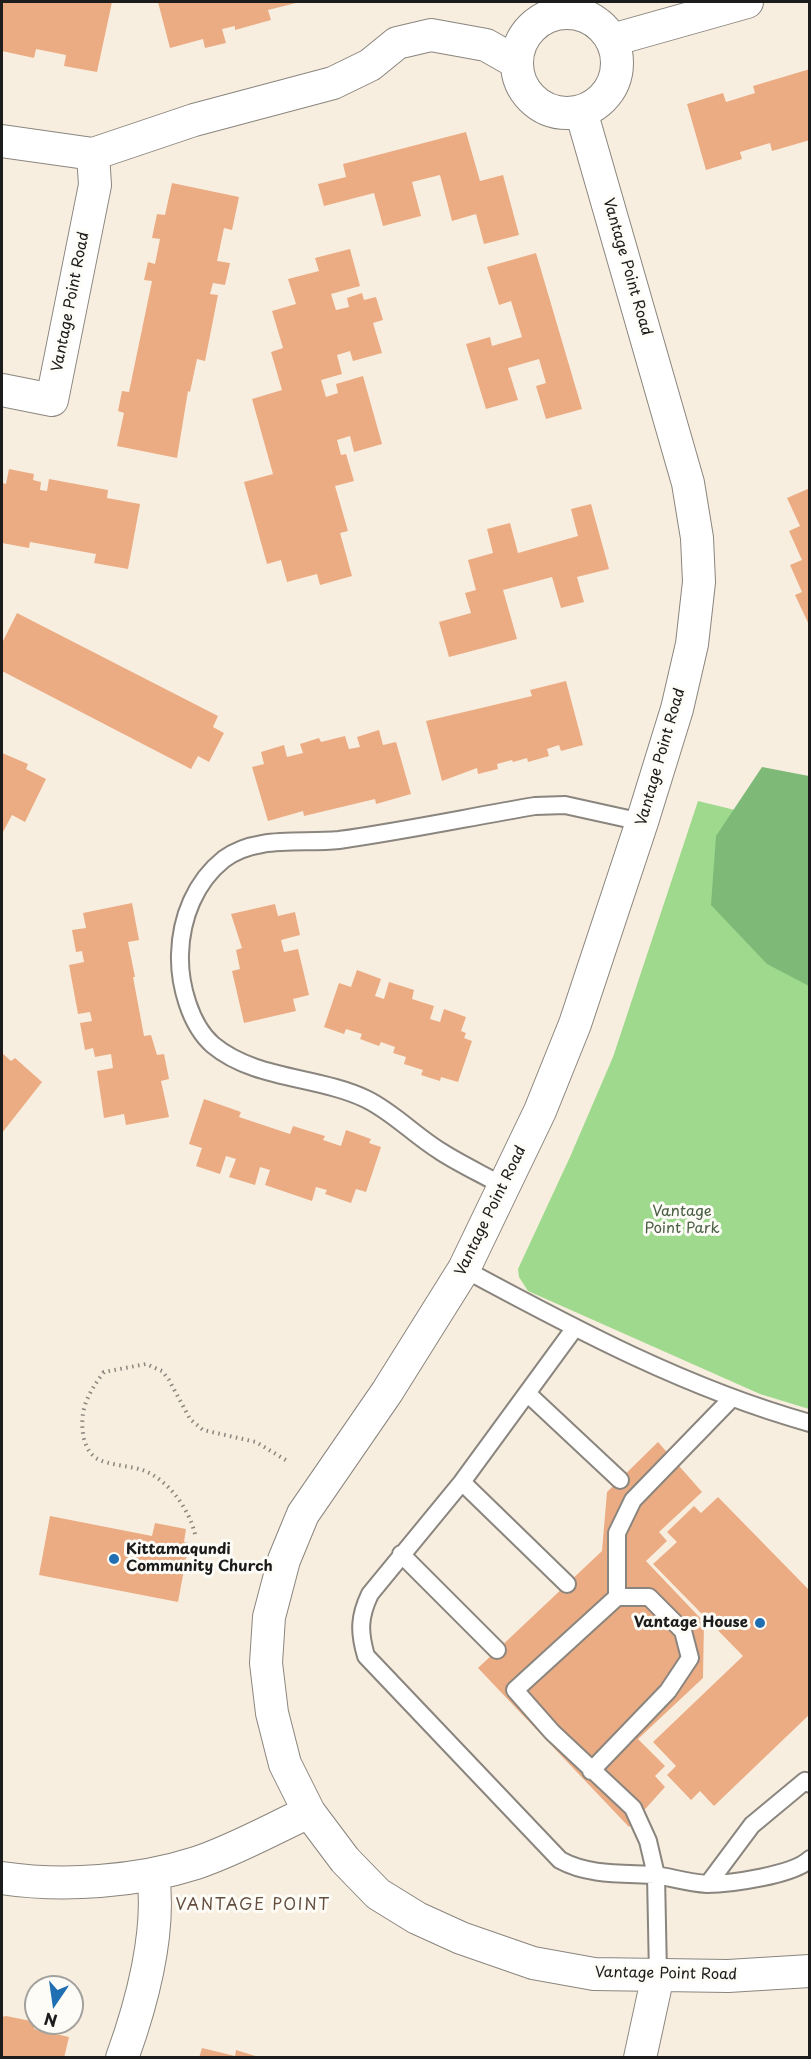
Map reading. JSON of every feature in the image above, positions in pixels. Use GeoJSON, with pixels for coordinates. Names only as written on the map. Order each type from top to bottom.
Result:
{"type":"FeatureCollection","features":[{"type":"Feature","properties":{"kind":"street"},"geometry":{"type":"LineString","coordinates":[[612,40],[747,2]]}},
{"type":"Feature","properties":{"kind":"street"},"geometry":{"type":"LineString","coordinates":[[555,13],[578,13],[604,28],[612,40],[618,67],[613,84],[602,99],[581,111],[557,112],[538,105],[522,86],[516,62],[521,41],[535,23],[555,13]]}},
{"type":"Feature","properties":{"kind":"street"},"geometry":{"type":"LineString","coordinates":[[2,141],[93,154],[194,120],[333,84],[370,65],[397,43],[431,35],[486,45],[516,62]]}},
{"type":"Feature","properties":{"kind":"street","name":"Vantage Point Road"},"geometry":{"type":"LineString","coordinates":[[581,111],[673,424],[688,483],[697,538],[699,582],[692,644],[677,708],[642,822],[575,1024],[540,1111],[464,1269],[387,1392],[303,1514],[284,1560],[269,1617],[266,1663],[272,1713],[285,1764],[309,1812],[345,1860],[378,1894],[417,1918],[461,1938],[533,1963],[594,1974],[728,1976],[810,1971]]}},
{"type":"Feature","properties":{"kind":"street","name":"Vantage Point Road"},"geometry":{"type":"LineString","coordinates":[[2,390],[52,400],[95,185],[93,154]]}},
{"type":"Feature","properties":{"kind":"street"},"geometry":{"type":"LineString","coordinates":[[2,1878],[101,1880],[153,1874],[197,1863],[309,1812]]}},
{"type":"Feature","properties":{"kind":"street"},"geometry":{"type":"LineString","coordinates":[[122,2058],[149,1958],[157,1903],[153,1874]]}},
{"type":"Feature","properties":{"kind":"street"},"geometry":{"type":"LineString","coordinates":[[640,2058],[658,1975]]}},
{"type":"Feature","properties":{"kind":"lane"},"geometry":{"type":"LineString","coordinates":[[503,1186],[440,1151],[388,1111],[367,1099],[345,1090],[252,1066],[211,1044],[191,1015],[180,962],[181,934],[187,912],[199,885],[225,858],[255,845],[337,840],[535,806],[565,805],[642,822]]}},
{"type":"Feature","properties":{"kind":"lane"},"geometry":{"type":"LineString","coordinates":[[464,1269],[574,1329],[732,1398],[810,1423]]}},
{"type":"Feature","properties":{"kind":"lane"},"geometry":{"type":"LineString","coordinates":[[574,1329],[462,1482],[369,1594],[360,1614],[360,1636],[366,1656],[560,1860],[574,1868],[656,1875],[708,1884],[766,1876],[803,1865],[810,1859]]}},
{"type":"Feature","properties":{"kind":"lane"},"geometry":{"type":"LineString","coordinates":[[527,1393],[620,1480]]}},
{"type":"Feature","properties":{"kind":"lane"},"geometry":{"type":"LineString","coordinates":[[616,1597],[617,1533],[633,1500],[732,1398]]}},
{"type":"Feature","properties":{"kind":"lane"},"geometry":{"type":"LineString","coordinates":[[462,1482],[567,1584]]}},
{"type":"Feature","properties":{"kind":"lane"},"geometry":{"type":"LineString","coordinates":[[401,1554],[497,1650]]}},
{"type":"Feature","properties":{"kind":"lane"},"geometry":{"type":"LineString","coordinates":[[591,1770],[668,1691],[690,1658],[683,1631],[649,1596],[616,1597],[515,1690],[591,1770],[633,1808],[648,1841],[656,1875],[658,1975]]}},
{"type":"Feature","properties":{"kind":"lane"},"geometry":{"type":"LineString","coordinates":[[708,1884],[752,1825],[805,1781],[810,1784]]}},
{"type":"Feature","properties":{"kind":"path"},"geometry":{"type":"LineString","coordinates":[[195,1533],[192,1521],[181,1502],[161,1482],[146,1471],[96,1458],[86,1448],[82,1411],[90,1391],[104,1372],[146,1365],[162,1371],[170,1380],[190,1419],[203,1430],[256,1442],[289,1462]]}},
{"type":"Feature","properties":{"kind":"green space"},"geometry":{"type":"Polygon","coordinates":[[[762,767],[809,776],[809,986],[767,964],[711,905],[716,836],[762,767]]]}},
{"type":"Feature","properties":{"kind":"green space","name":"Vantage Point Park"},"geometry":{"type":"Polygon","coordinates":[[[698,801],[809,828],[809,1409],[760,1394],[528,1291],[519,1277],[518,1269],[613,1057],[698,801]]]}},
{"type":"Feature","properties":{"kind":"building"},"geometry":{"type":"Polygon","coordinates":[[[2,2],[112,2],[97,72],[64,66],[66,55],[36,49],[34,58],[2,51],[2,2]]]}},
{"type":"Feature","properties":{"kind":"building"},"geometry":{"type":"Polygon","coordinates":[[[158,2],[300,2],[268,10],[271,20],[235,30],[235,26],[222,29],[226,43],[205,48],[203,39],[170,48],[158,2]]]}},
{"type":"Feature","properties":{"kind":"building"},"geometry":{"type":"Polygon","coordinates":[[[810,69],[810,140],[772,151],[770,143],[740,152],[742,159],[706,170],[687,104],[723,93],[726,102],[755,93],[753,86],[810,69]]]}},
{"type":"Feature","properties":{"kind":"building"},"geometry":{"type":"Polygon","coordinates":[[[466,132],[480,181],[503,175],[519,235],[484,244],[476,214],[452,221],[440,175],[412,182],[421,216],[383,226],[374,193],[324,206],[318,184],[346,177],[343,164],[466,132]]]}},
{"type":"Feature","properties":{"kind":"building"},"geometry":{"type":"Polygon","coordinates":[[[172,183],[239,197],[232,230],[224,228],[217,261],[230,263],[225,285],[213,283],[210,294],[218,295],[205,361],[197,359],[190,392],[188,391],[177,458],[117,446],[124,413],[118,411],[122,391],[129,392],[152,281],[144,280],[148,262],[155,264],[160,239],[152,238],[157,214],[165,215],[172,183]]]}},
{"type":"Feature","properties":{"kind":"building"},"geometry":{"type":"Polygon","coordinates":[[[350,249],[360,286],[331,294],[336,310],[349,307],[347,298],[362,293],[364,300],[376,297],[383,320],[373,323],[382,353],[353,361],[350,351],[337,355],[342,374],[321,380],[326,397],[338,393],[336,384],[363,376],[382,444],[354,452],[350,436],[337,440],[341,455],[346,454],[354,481],[335,486],[348,531],[340,533],[352,576],[320,585],[317,574],[287,582],[281,560],[267,564],[244,482],[273,474],[252,399],[282,390],[271,352],[283,348],[272,311],[296,304],[288,279],[319,271],[315,258],[350,249]]]}},
{"type":"Feature","properties":{"kind":"building"},"geometry":{"type":"Polygon","coordinates":[[[536,253],[582,409],[546,419],[536,386],[546,383],[539,359],[508,368],[518,400],[486,409],[466,344],[490,337],[492,346],[522,337],[511,301],[499,305],[487,267],[536,253]]]}},
{"type":"Feature","properties":{"kind":"building"},"geometry":{"type":"Polygon","coordinates":[[[9,469],[34,474],[33,480],[41,482],[40,490],[47,491],[49,479],[108,490],[107,498],[140,504],[128,569],[94,563],[96,554],[30,542],[29,548],[2,543],[2,483],[6,484],[9,469]]]}},
{"type":"Feature","properties":{"kind":"building"},"geometry":{"type":"Polygon","coordinates":[[[810,488],[810,627],[795,595],[802,592],[790,565],[802,560],[789,531],[800,526],[787,498],[810,488]]]}},
{"type":"Feature","properties":{"kind":"building"},"geometry":{"type":"Polygon","coordinates":[[[591,504],[609,569],[577,577],[584,602],[561,608],[552,577],[503,590],[517,639],[449,657],[439,622],[471,613],[465,593],[476,590],[468,560],[493,553],[487,529],[510,523],[518,553],[578,536],[571,509],[591,504]]]}},
{"type":"Feature","properties":{"kind":"building"},"geometry":{"type":"Polygon","coordinates":[[[17,613],[218,716],[213,727],[224,733],[209,762],[198,756],[191,769],[2,671],[2,643],[17,613]]]}},
{"type":"Feature","properties":{"kind":"building"},"geometry":{"type":"Polygon","coordinates":[[[566,681],[583,745],[561,751],[559,745],[547,749],[549,756],[528,762],[527,758],[513,762],[512,760],[497,764],[498,769],[478,774],[477,768],[442,781],[426,721],[532,696],[530,690],[566,681]]]}},
{"type":"Feature","properties":{"kind":"building"},"geometry":{"type":"Polygon","coordinates":[[[379,730],[383,745],[396,742],[411,794],[376,804],[375,799],[304,816],[303,811],[268,821],[252,767],[264,764],[261,752],[284,745],[287,757],[303,753],[300,744],[319,738],[321,742],[345,736],[349,749],[360,747],[357,737],[379,730]]]}},
{"type":"Feature","properties":{"kind":"building"},"geometry":{"type":"Polygon","coordinates":[[[2,753],[28,764],[26,769],[46,779],[25,822],[12,815],[3,832],[2,753]]]}},
{"type":"Feature","properties":{"kind":"building"},"geometry":{"type":"Polygon","coordinates":[[[132,903],[139,940],[128,942],[135,977],[133,977],[144,1036],[151,1035],[157,1055],[164,1054],[169,1079],[161,1081],[169,1117],[126,1125],[124,1114],[104,1118],[97,1071],[113,1068],[111,1054],[95,1057],[93,1048],[85,1050],[80,1023],[92,1021],[90,1012],[78,1014],[69,965],[84,962],[82,951],[76,952],[72,930],[86,928],[83,913],[132,903]]]}},
{"type":"Feature","properties":{"kind":"building"},"geometry":{"type":"Polygon","coordinates":[[[275,904],[278,916],[295,912],[300,935],[281,940],[284,952],[298,949],[309,995],[293,999],[296,1011],[244,1023],[232,971],[240,969],[236,950],[242,948],[231,914],[275,904]]]}},
{"type":"Feature","properties":{"kind":"building"},"geometry":{"type":"Polygon","coordinates":[[[357,970],[381,979],[375,996],[384,999],[389,982],[414,990],[412,999],[434,1006],[430,1019],[440,1022],[444,1009],[466,1017],[461,1031],[466,1033],[464,1038],[472,1041],[458,1082],[441,1077],[440,1081],[421,1075],[423,1070],[404,1064],[406,1057],[393,1053],[395,1047],[381,1042],[379,1046],[360,1039],[362,1034],[346,1029],[344,1034],[324,1027],[339,983],[351,987],[357,970]]]}},
{"type":"Feature","properties":{"kind":"building"},"geometry":{"type":"Polygon","coordinates":[[[2,1053],[11,1061],[15,1058],[42,1082],[2,1133],[2,1053]]]}},
{"type":"Feature","properties":{"kind":"building"},"geometry":{"type":"Polygon","coordinates":[[[204,1099],[241,1112],[239,1117],[290,1134],[293,1126],[325,1136],[323,1140],[341,1146],[346,1130],[371,1139],[369,1143],[381,1147],[366,1192],[356,1189],[351,1203],[325,1194],[327,1190],[316,1187],[312,1201],[265,1185],[270,1170],[260,1167],[255,1185],[229,1177],[236,1159],[226,1156],[220,1174],[196,1166],[202,1148],[189,1144],[204,1099]]]}},
{"type":"Feature","properties":{"kind":"building"},"geometry":{"type":"Polygon","coordinates":[[[658,1442],[702,1492],[659,1532],[667,1541],[646,1561],[704,1622],[703,1678],[638,1739],[665,1766],[655,1776],[665,1787],[629,1827],[478,1668],[602,1551],[607,1492],[658,1442]]]}},
{"type":"Feature","properties":{"kind":"building","name":"Vantage House"},"geometry":{"type":"Polygon","coordinates":[[[718,1497],[810,1591],[810,1714],[714,1806],[700,1791],[691,1800],[667,1775],[676,1766],[653,1742],[743,1656],[653,1564],[677,1542],[667,1532],[694,1506],[701,1513],[718,1497]]]}},
{"type":"Feature","properties":{"kind":"building","name":"Kittamaqundi Community Church"},"geometry":{"type":"Polygon","coordinates":[[[50,1516],[152,1536],[155,1523],[186,1529],[184,1542],[189,1543],[178,1602],[39,1575],[50,1516]]]}},
{"type":"Feature","properties":{"kind":"building"},"geometry":{"type":"Polygon","coordinates":[[[2,2017],[24,2020],[24,2035],[69,2037],[64,2058],[2,2058],[2,2017]]]}},
{"type":"Feature","properties":{"kind":"building"},"geometry":{"type":"Polygon","coordinates":[[[202,2048],[235,2056],[236,2050],[262,2058],[199,2058],[202,2048]]]}},
{"type":"Feature","properties":{"kind":"place","name":"Kittamaqundi Community Church"},"geometry":{"type":"Point","coordinates":[114,1559]}},
{"type":"Feature","properties":{"kind":"place","name":"Vantage House"},"geometry":{"type":"Point","coordinates":[760,1623]}},
{"type":"Feature","properties":{"kind":"district","name":"VANTAGE POINT"},"geometry":{"type":"Point","coordinates":[253,1906]}}]}
